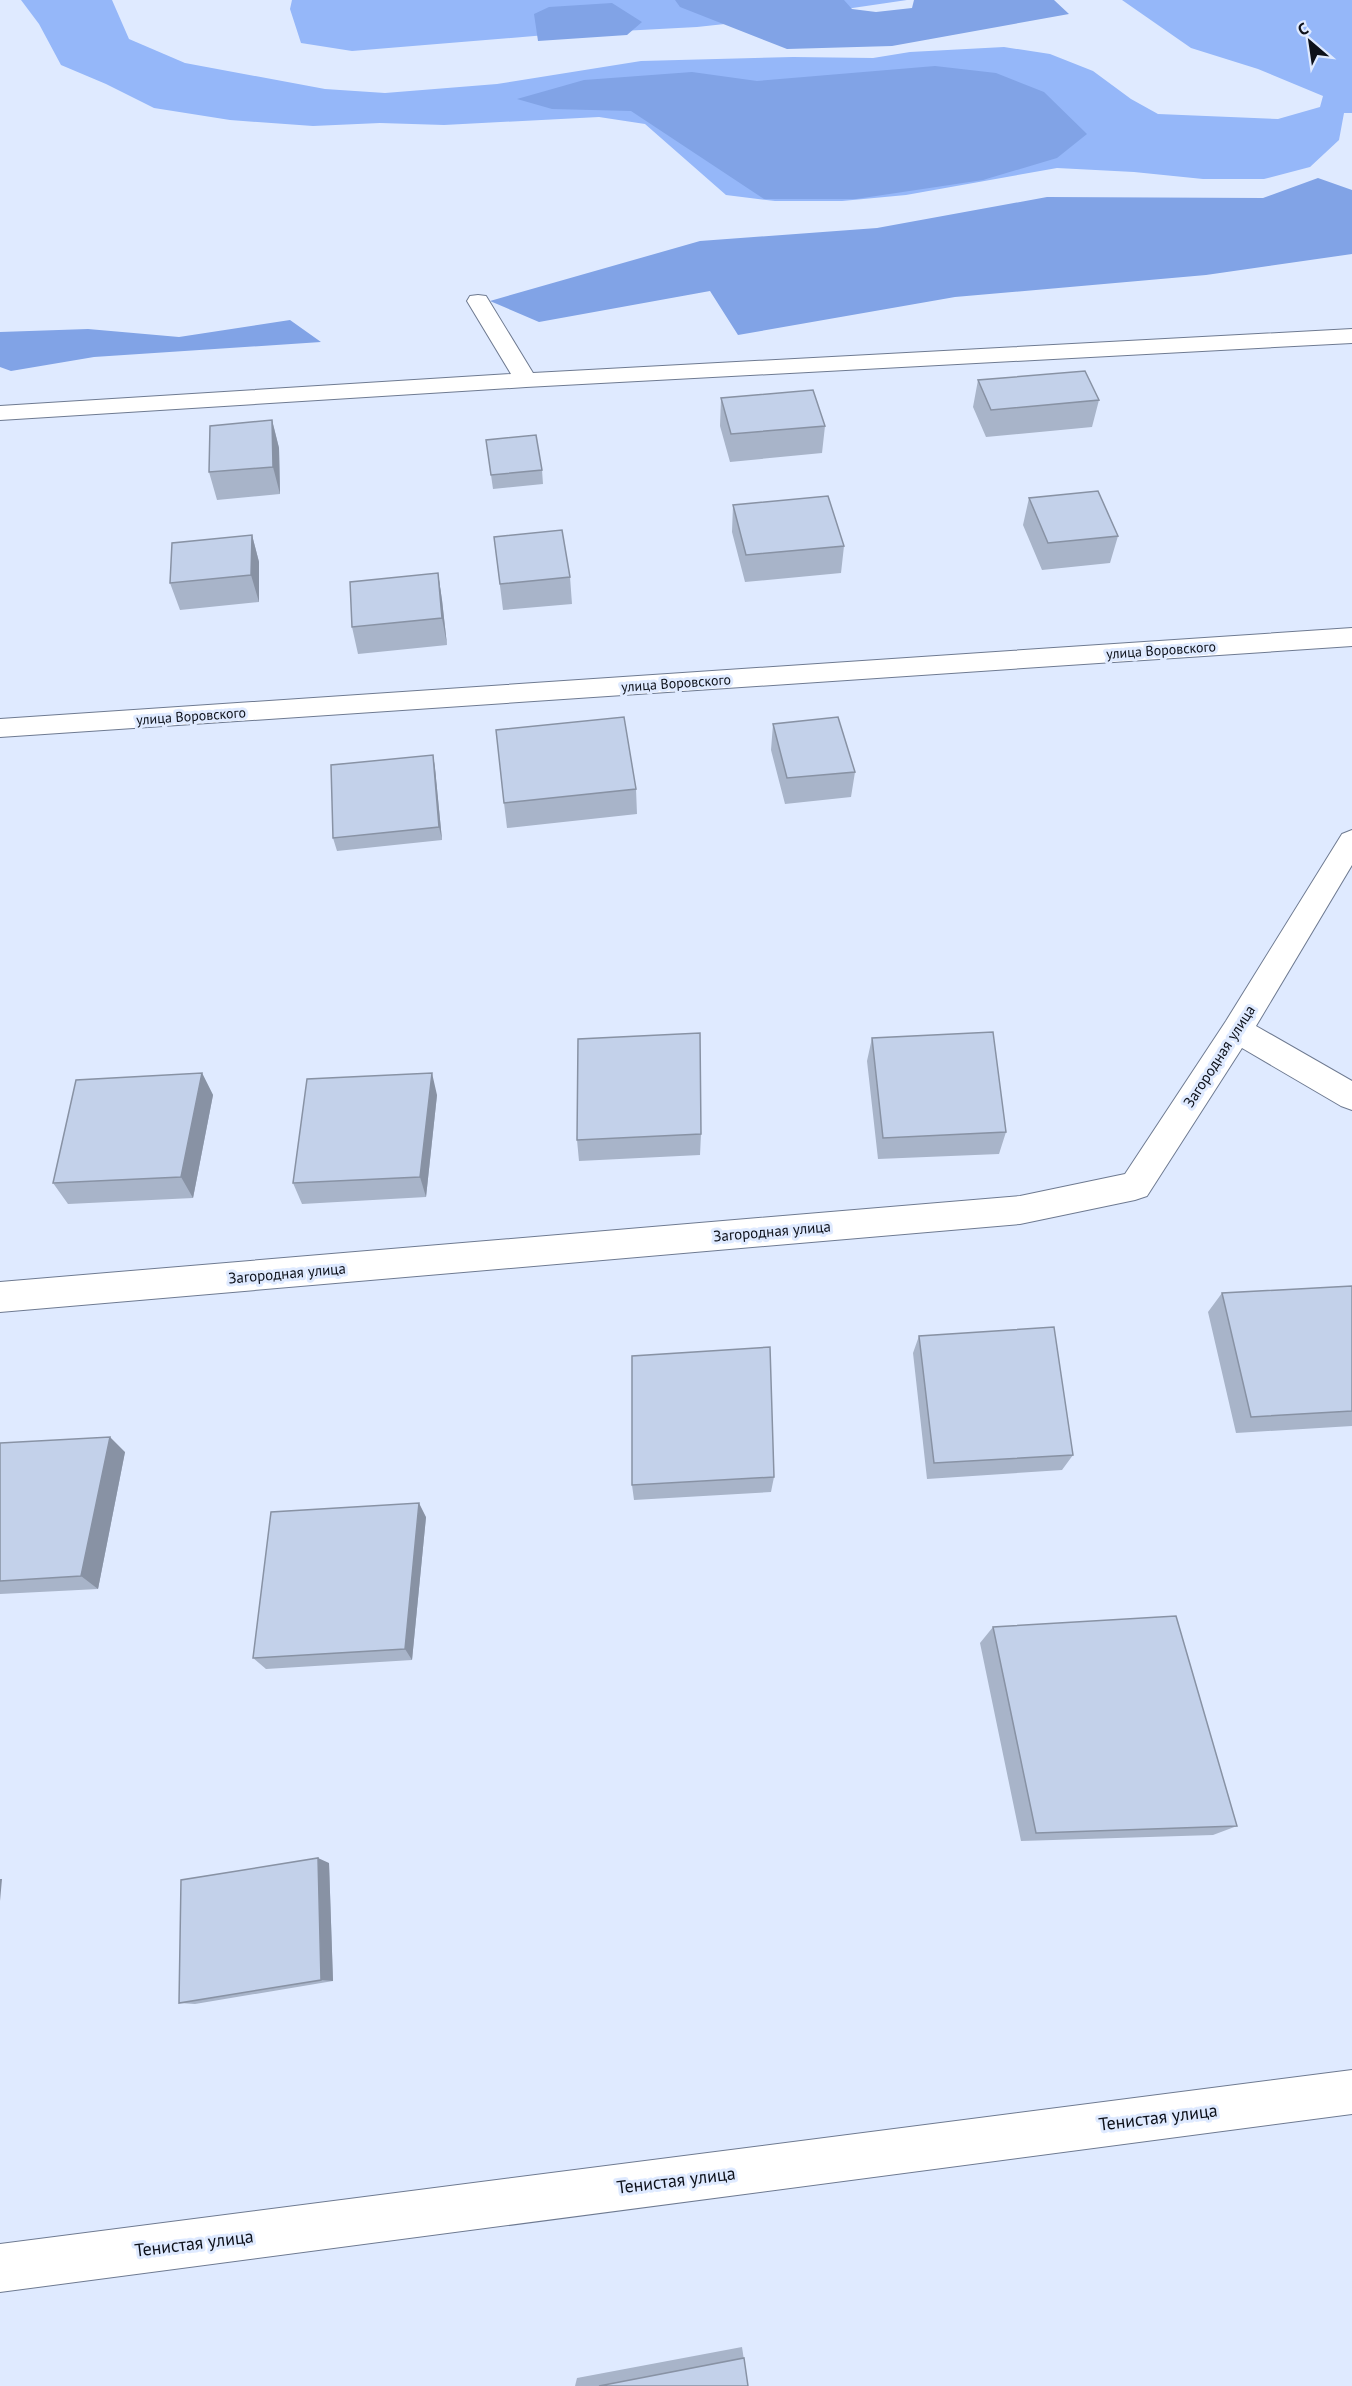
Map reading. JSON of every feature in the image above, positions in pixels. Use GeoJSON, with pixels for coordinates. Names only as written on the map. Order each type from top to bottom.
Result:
{"type":"FeatureCollection","features":[{"type":"Feature","properties":{"kind":"street"},"geometry":{"type":"LineString","coordinates":[[478,301],[526,380]]}},
{"type":"Feature","properties":{"kind":"street"},"geometry":{"type":"LineString","coordinates":[[0,413],[526,380],[1352,336]]}},
{"type":"Feature","properties":{"kind":"street","name":"улица Воровского"},"geometry":{"type":"LineString","coordinates":[[0,729],[1352,637]]}},
{"type":"Feature","properties":{"kind":"street","name":"Загородная улица"},"geometry":{"type":"LineString","coordinates":[[0,1297],[1020,1210],[1135,1186],[1237,1030],[1352,841]]}},
{"type":"Feature","properties":{"kind":"street"},"geometry":{"type":"LineString","coordinates":[[1237,1030],[1352,1096]]}},
{"type":"Feature","properties":{"kind":"street","name":"Тенистая улица"},"geometry":{"type":"LineString","coordinates":[[0,2268],[1352,2092]]}},
{"type":"Feature","properties":{"kind":"shaded area"},"geometry":{"type":"Polygon","coordinates":[[[21,0],[112,0],[129,39],[185,63],[325,89],[385,93],[497,84],[641,61],[793,57],[873,58],[910,52],[1004,47],[1050,54],[1093,71],[1131,99],[1158,114],[1278,119],[1320,107],[1323,96],[1258,69],[1191,48],[1122,0],[1352,0],[1352,113],[1344,113],[1339,140],[1310,167],[1264,179],[1203,179],[1057,168],[906,195],[842,201],[775,201],[726,195],[645,124],[599,117],[444,125],[380,123],[313,126],[230,120],[154,108],[61,65],[39,24],[21,0]]]}},
{"type":"Feature","properties":{"kind":"shaded area"},"geometry":{"type":"Polygon","coordinates":[[[292,0],[907,0],[798,16],[697,27],[546,35],[352,51],[301,43],[290,9],[292,0]]]}},
{"type":"Feature","properties":{"kind":"shaded area"},"geometry":{"type":"Polygon","coordinates":[[[675,0],[844,0],[852,9],[876,12],[912,8],[914,0],[1054,0],[1069,14],[892,46],[787,49],[680,7],[675,0]]]}},
{"type":"Feature","properties":{"kind":"shaded area"},"geometry":{"type":"Polygon","coordinates":[[[612,3],[642,22],[627,35],[538,41],[534,14],[549,7],[612,3]]]}},
{"type":"Feature","properties":{"kind":"shaded area"},"geometry":{"type":"Polygon","coordinates":[[[935,66],[996,73],[1044,92],[1087,134],[1057,158],[983,180],[856,199],[764,199],[631,111],[552,109],[517,99],[584,80],[692,72],[757,81],[935,66]]]}},
{"type":"Feature","properties":{"kind":"shaded area"},"geometry":{"type":"Polygon","coordinates":[[[1318,178],[1352,190],[1352,254],[1206,275],[955,297],[738,335],[710,291],[539,322],[490,301],[700,241],[877,228],[1047,197],[1263,198],[1318,178]]]}},
{"type":"Feature","properties":{"kind":"shaded area"},"geometry":{"type":"Polygon","coordinates":[[[290,320],[321,342],[94,357],[11,371],[0,367],[0,332],[88,329],[179,337],[290,320]]]}},
{"type":"Feature","properties":{"kind":"building"},"geometry":{"type":"Polygon","coordinates":[[[1085,371],[1099,400],[991,410],[978,380],[1085,371]]]}},
{"type":"Feature","properties":{"kind":"building"},"geometry":{"type":"Polygon","coordinates":[[[813,390],[825,426],[731,434],[721,398],[813,390]]]}},
{"type":"Feature","properties":{"kind":"building"},"geometry":{"type":"Polygon","coordinates":[[[272,420],[273,467],[209,472],[210,426],[272,420]]]}},
{"type":"Feature","properties":{"kind":"building"},"geometry":{"type":"Polygon","coordinates":[[[536,435],[542,470],[491,475],[486,440],[536,435]]]}},
{"type":"Feature","properties":{"kind":"building"},"geometry":{"type":"Polygon","coordinates":[[[1098,491],[1118,536],[1048,543],[1029,498],[1098,491]]]}},
{"type":"Feature","properties":{"kind":"building"},"geometry":{"type":"Polygon","coordinates":[[[828,496],[844,546],[746,555],[733,505],[828,496]]]}},
{"type":"Feature","properties":{"kind":"building"},"geometry":{"type":"Polygon","coordinates":[[[562,530],[570,577],[500,584],[494,537],[562,530]]]}},
{"type":"Feature","properties":{"kind":"building"},"geometry":{"type":"Polygon","coordinates":[[[252,535],[251,575],[170,583],[172,543],[252,535]]]}},
{"type":"Feature","properties":{"kind":"building"},"geometry":{"type":"Polygon","coordinates":[[[438,573],[442,618],[352,627],[350,582],[438,573]]]}},
{"type":"Feature","properties":{"kind":"building"},"geometry":{"type":"Polygon","coordinates":[[[624,717],[636,789],[504,803],[496,730],[624,717]]]}},
{"type":"Feature","properties":{"kind":"building"},"geometry":{"type":"Polygon","coordinates":[[[838,717],[855,772],[787,778],[773,724],[838,717]]]}},
{"type":"Feature","properties":{"kind":"building"},"geometry":{"type":"Polygon","coordinates":[[[433,755],[439,827],[333,838],[331,765],[433,755]]]}},
{"type":"Feature","properties":{"kind":"building"},"geometry":{"type":"Polygon","coordinates":[[[993,1032],[1006,1132],[883,1138],[872,1038],[993,1032]]]}},
{"type":"Feature","properties":{"kind":"building"},"geometry":{"type":"Polygon","coordinates":[[[700,1033],[701,1134],[577,1140],[578,1039],[700,1033]]]}},
{"type":"Feature","properties":{"kind":"building"},"geometry":{"type":"Polygon","coordinates":[[[202,1073],[181,1177],[53,1183],[76,1080],[202,1073]]]}},
{"type":"Feature","properties":{"kind":"building"},"geometry":{"type":"Polygon","coordinates":[[[432,1073],[420,1177],[293,1183],[307,1079],[432,1073]]]}},
{"type":"Feature","properties":{"kind":"building"},"geometry":{"type":"Polygon","coordinates":[[[1352,1286],[1352,1411],[1251,1417],[1222,1293],[1352,1286]]]}},
{"type":"Feature","properties":{"kind":"building"},"geometry":{"type":"Polygon","coordinates":[[[1054,1327],[1073,1455],[934,1463],[919,1336],[1054,1327]]]}},
{"type":"Feature","properties":{"kind":"building"},"geometry":{"type":"Polygon","coordinates":[[[770,1347],[774,1477],[632,1485],[632,1356],[770,1347]]]}},
{"type":"Feature","properties":{"kind":"building"},"geometry":{"type":"Polygon","coordinates":[[[110,1437],[81,1576],[0,1581],[0,1443],[110,1437]]]}},
{"type":"Feature","properties":{"kind":"building"},"geometry":{"type":"Polygon","coordinates":[[[419,1503],[405,1649],[253,1658],[271,1512],[419,1503]]]}},
{"type":"Feature","properties":{"kind":"building"},"geometry":{"type":"Polygon","coordinates":[[[1176,1616],[1237,1826],[1036,1833],[993,1627],[1176,1616]]]}},
{"type":"Feature","properties":{"kind":"building"},"geometry":{"type":"Polygon","coordinates":[[[318,1858],[321,1980],[179,2003],[181,1880],[318,1858]]]}},
{"type":"Feature","properties":{"kind":"building"},"geometry":{"type":"Polygon","coordinates":[[[744,2358],[748,2386],[599,2386],[744,2358]]]}}]}
